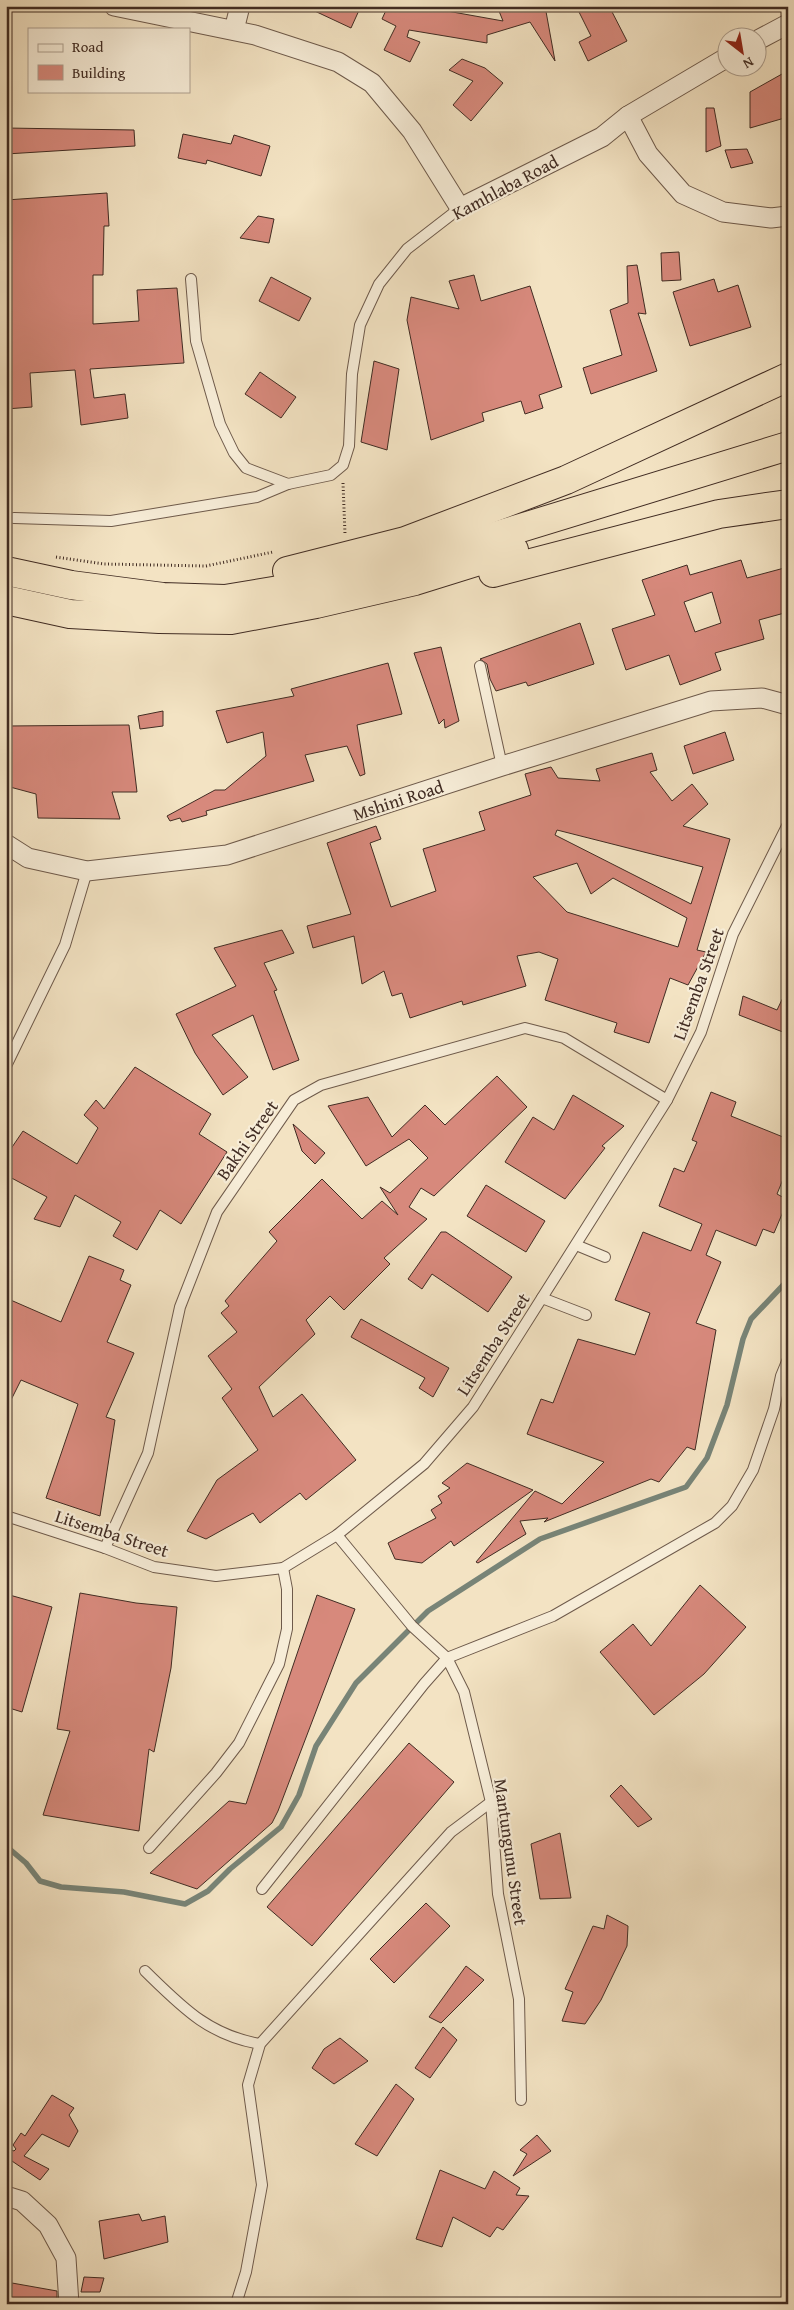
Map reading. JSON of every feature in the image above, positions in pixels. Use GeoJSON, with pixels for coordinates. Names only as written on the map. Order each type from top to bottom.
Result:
{"type":"FeatureCollection","features":[{"type":"Feature","properties":{"kind":"highway"},"geometry":{"type":"LineString","coordinates":[[163,597],[297,568],[405,541],[566,480],[788,377]]}},
{"type":"Feature","properties":{"kind":"highway"},"geometry":{"type":"LineString","coordinates":[[6,571],[71,585],[163,597],[225,598],[279,590],[387,569],[788,446]]}},
{"type":"Feature","properties":{"kind":"highway"},"geometry":{"type":"LineString","coordinates":[[231,620],[316,604],[415,581],[733,481],[788,466]]}},
{"type":"Feature","properties":{"kind":"highway"},"geometry":{"type":"LineString","coordinates":[[6,600],[70,614],[159,619],[306,619],[408,597],[579,549],[719,514],[788,504]]}},
{"type":"Feature","properties":{"kind":"street"},"geometry":{"type":"LineString","coordinates":[[114,6],[234,30],[338,62],[372,82],[412,131],[460,208]]}},
{"type":"Feature","properties":{"kind":"street"},"geometry":{"type":"LineString","coordinates":[[234,30],[240,6]]}},
{"type":"Feature","properties":{"kind":"street"},"geometry":{"type":"LineString","coordinates":[[766,36],[788,24]]}},
{"type":"Feature","properties":{"kind":"street","name":"Kamhlaba Road"},"geometry":{"type":"LineString","coordinates":[[460,208],[602,137],[628,116],[716,64]]}},
{"type":"Feature","properties":{"kind":"street"},"geometry":{"type":"LineString","coordinates":[[628,116],[648,154],[684,194],[723,212],[771,218],[788,216]]}},
{"type":"Feature","properties":{"kind":"street","name":"Mshini Road"},"geometry":{"type":"LineString","coordinates":[[6,844],[28,858],[87,871],[226,855],[502,766],[711,702],[762,698],[788,705]]}},
{"type":"Feature","properties":{"kind":"street"},"geometry":{"type":"LineString","coordinates":[[6,2196],[22,2201],[48,2225],[66,2258],[69,2304]]}},
{"type":"Feature","properties":{"kind":"lane","name":"Kamhlaba Road"},"geometry":{"type":"LineString","coordinates":[[343,465],[349,446],[352,374],[360,325],[379,284],[407,249],[460,208]]}},
{"type":"Feature","properties":{"kind":"lane"},"geometry":{"type":"LineString","coordinates":[[191,279],[196,341],[220,424],[234,453],[246,468],[288,484]]}},
{"type":"Feature","properties":{"kind":"lane"},"geometry":{"type":"LineString","coordinates":[[14,518],[111,521],[257,497],[288,484],[331,475],[343,465]]}},
{"type":"Feature","properties":{"kind":"lane"},"geometry":{"type":"LineString","coordinates":[[480,666],[502,766]]}},
{"type":"Feature","properties":{"kind":"lane","name":"Litsemba Street"},"geometry":{"type":"LineString","coordinates":[[6,1516],[105,1548],[154,1567],[216,1576],[283,1568],[337,1535],[424,1464],[473,1406],[667,1100],[701,1032],[733,934],[788,824]]}},
{"type":"Feature","properties":{"kind":"lane"},"geometry":{"type":"LineString","coordinates":[[6,1066],[65,945],[87,871]]}},
{"type":"Feature","properties":{"kind":"lane","name":"Bakhi Street"},"geometry":{"type":"LineString","coordinates":[[105,1548],[148,1454],[180,1307],[217,1212],[294,1100],[321,1084],[525,1028],[564,1038],[667,1100]]}},
{"type":"Feature","properties":{"kind":"lane"},"geometry":{"type":"LineString","coordinates":[[576,1245],[605,1257]]}},
{"type":"Feature","properties":{"kind":"lane"},"geometry":{"type":"LineString","coordinates":[[542,1298],[586,1315]]}},
{"type":"Feature","properties":{"kind":"lane"},"geometry":{"type":"LineString","coordinates":[[262,1889],[424,1684],[447,1658],[553,1616],[715,1523],[732,1506],[753,1470],[774,1409],[781,1376],[788,1359]]}},
{"type":"Feature","properties":{"kind":"lane","name":"Mantungunu Street"},"geometry":{"type":"LineString","coordinates":[[337,1535],[412,1626],[447,1658],[464,1692],[491,1802],[498,1894],[519,1999],[521,2100]]}},
{"type":"Feature","properties":{"kind":"lane"},"geometry":{"type":"LineString","coordinates":[[148,1848],[216,1774],[239,1743],[279,1664],[287,1629],[287,1589],[283,1568]]}},
{"type":"Feature","properties":{"kind":"lane"},"geometry":{"type":"LineString","coordinates":[[236,2304],[246,2272],[262,2185],[248,2085],[260,2044],[451,1832],[491,1802]]}},
{"type":"Feature","properties":{"kind":"lane"},"geometry":{"type":"LineString","coordinates":[[145,1971],[180,2005],[209,2027],[236,2040],[260,2044]]}},
{"type":"Feature","properties":{"kind":"path"},"geometry":{"type":"LineString","coordinates":[[343,465],[345,538],[351,536]]}},
{"type":"Feature","properties":{"kind":"path"},"geometry":{"type":"LineString","coordinates":[[47,556],[104,564],[206,566],[280,551]]}},
{"type":"Feature","properties":{"kind":"path"},"geometry":{"type":"LineString","coordinates":[[786,2304],[788,2300]]}},
{"type":"Feature","properties":{"kind":"building"},"geometry":{"type":"Polygon","coordinates":[[[304,6],[361,6],[351,28],[304,6]]]}},
{"type":"Feature","properties":{"kind":"building"},"geometry":{"type":"Polygon","coordinates":[[[388,6],[436,6],[447,11],[503,21],[497,6],[545,6],[555,61],[530,22],[487,35],[487,43],[409,30],[407,37],[420,42],[410,62],[384,50],[396,26],[382,19],[388,6]]]}},
{"type":"Feature","properties":{"kind":"building"},"geometry":{"type":"Polygon","coordinates":[[[576,6],[609,6],[627,41],[588,61],[579,42],[591,36],[576,6]]]}},
{"type":"Feature","properties":{"kind":"building"},"geometry":{"type":"Polygon","coordinates":[[[462,59],[485,68],[503,83],[471,121],[453,105],[473,81],[449,70],[462,59]]]}},
{"type":"Feature","properties":{"kind":"building"},"geometry":{"type":"Polygon","coordinates":[[[782,74],[788,84],[788,117],[750,128],[750,92],[782,74]]]}},
{"type":"Feature","properties":{"kind":"building"},"geometry":{"type":"Polygon","coordinates":[[[706,108],[714,108],[721,146],[706,152],[706,108]]]}},
{"type":"Feature","properties":{"kind":"building"},"geometry":{"type":"Polygon","coordinates":[[[6,128],[134,130],[135,146],[6,154],[6,128]]]}},
{"type":"Feature","properties":{"kind":"building"},"geometry":{"type":"Polygon","coordinates":[[[183,134],[231,144],[234,135],[270,146],[261,176],[207,160],[206,164],[178,158],[183,134]]]}},
{"type":"Feature","properties":{"kind":"building"},"geometry":{"type":"Polygon","coordinates":[[[747,149],[753,163],[731,168],[725,150],[747,149]]]}},
{"type":"Feature","properties":{"kind":"building"},"geometry":{"type":"Polygon","coordinates":[[[107,193],[109,226],[104,226],[103,275],[93,275],[93,324],[139,321],[137,290],[177,288],[184,363],[90,369],[94,398],[125,394],[128,418],[81,425],[75,370],[30,373],[32,407],[6,409],[6,200],[107,193]]]}},
{"type":"Feature","properties":{"kind":"building"},"geometry":{"type":"Polygon","coordinates":[[[258,216],[274,219],[269,243],[240,238],[258,216]]]}},
{"type":"Feature","properties":{"kind":"building"},"geometry":{"type":"Polygon","coordinates":[[[679,252],[681,280],[662,281],[661,253],[679,252]]]}},
{"type":"Feature","properties":{"kind":"building"},"geometry":{"type":"Polygon","coordinates":[[[637,265],[646,314],[638,313],[657,371],[591,394],[583,368],[622,355],[610,310],[628,303],[627,266],[637,265]]]}},
{"type":"Feature","properties":{"kind":"building"},"geometry":{"type":"Polygon","coordinates":[[[474,275],[481,301],[530,286],[562,387],[539,395],[543,408],[525,414],[521,401],[482,413],[484,421],[431,440],[407,320],[411,297],[459,309],[449,281],[474,275]]]}},
{"type":"Feature","properties":{"kind":"building"},"geometry":{"type":"Polygon","coordinates":[[[271,277],[311,298],[299,321],[259,301],[271,277]]]}},
{"type":"Feature","properties":{"kind":"building"},"geometry":{"type":"Polygon","coordinates":[[[714,279],[718,292],[738,285],[751,327],[690,346],[673,292],[714,279]]]}},
{"type":"Feature","properties":{"kind":"building"},"geometry":{"type":"Polygon","coordinates":[[[374,361],[399,369],[387,450],[361,442],[374,361]]]}},
{"type":"Feature","properties":{"kind":"building"},"geometry":{"type":"Polygon","coordinates":[[[260,372],[296,397],[281,418],[245,394],[260,372]]]}},
{"type":"Feature","properties":{"kind":"building"},"geometry":{"type":"Polygon","coordinates":[[[741,560],[747,578],[788,567],[788,612],[759,620],[764,639],[715,653],[721,670],[680,685],[669,655],[626,670],[612,629],[655,615],[642,580],[687,565],[690,575],[741,560]],[[712,592],[684,602],[695,632],[721,623],[712,592]]]}},
{"type":"Feature","properties":{"kind":"building"},"geometry":{"type":"Polygon","coordinates":[[[580,623],[594,664],[528,686],[526,682],[496,691],[490,679],[487,664],[480,659],[580,623]]]}},
{"type":"Feature","properties":{"kind":"building"},"geometry":{"type":"Polygon","coordinates":[[[441,647],[459,721],[445,728],[444,719],[439,724],[414,653],[441,647]]]}},
{"type":"Feature","properties":{"kind":"building"},"geometry":{"type":"Polygon","coordinates":[[[388,663],[402,714],[357,725],[365,774],[360,776],[347,746],[305,755],[314,781],[206,811],[207,815],[182,822],[180,818],[170,821],[167,816],[215,790],[225,790],[266,756],[263,732],[227,743],[216,711],[294,696],[291,689],[388,663]]]}},
{"type":"Feature","properties":{"kind":"building"},"geometry":{"type":"Polygon","coordinates":[[[163,711],[163,726],[140,729],[138,716],[163,711]]]}},
{"type":"Feature","properties":{"kind":"building"},"geometry":{"type":"Polygon","coordinates":[[[129,725],[137,792],[112,792],[120,819],[38,818],[36,794],[10,787],[6,758],[6,726],[129,725]]]}},
{"type":"Feature","properties":{"kind":"building"},"geometry":{"type":"Polygon","coordinates":[[[725,732],[734,760],[693,774],[684,746],[725,732]]]}},
{"type":"Feature","properties":{"kind":"building"},"geometry":{"type":"Polygon","coordinates":[[[652,753],[657,770],[650,772],[672,801],[692,784],[708,804],[683,826],[730,839],[697,950],[706,952],[688,985],[670,978],[649,1043],[614,1032],[617,1023],[545,1000],[558,959],[539,952],[517,956],[526,986],[463,1005],[462,1001],[410,1018],[402,993],[392,996],[384,971],[362,984],[354,936],[313,948],[307,926],[351,914],[327,843],[376,826],[381,839],[370,843],[391,907],[436,891],[423,849],[485,830],[479,812],[531,795],[525,774],[551,767],[558,778],[600,781],[596,769],[652,753]],[[557,830],[555,835],[691,904],[703,867],[557,830]],[[577,863],[533,877],[567,912],[678,947],[687,918],[613,878],[591,894],[577,863]]]}},
{"type":"Feature","properties":{"kind":"building"},"geometry":{"type":"Polygon","coordinates":[[[282,930],[294,953],[264,963],[277,990],[274,991],[299,1060],[273,1070],[253,1015],[212,1035],[248,1077],[223,1095],[195,1053],[176,1014],[236,986],[214,948],[282,930]]]}},
{"type":"Feature","properties":{"kind":"building"},"geometry":{"type":"Polygon","coordinates":[[[788,987],[788,1034],[739,1015],[743,996],[777,1010],[788,987]]]}},
{"type":"Feature","properties":{"kind":"building"},"geometry":{"type":"Polygon","coordinates":[[[135,1067],[211,1114],[199,1134],[227,1152],[181,1224],[160,1210],[137,1250],[113,1236],[121,1222],[75,1195],[60,1227],[34,1219],[47,1197],[6,1175],[6,1156],[23,1131],[77,1164],[98,1128],[84,1115],[96,1100],[104,1109],[135,1067]]]}},
{"type":"Feature","properties":{"kind":"building"},"geometry":{"type":"Polygon","coordinates":[[[497,1076],[527,1107],[434,1196],[421,1188],[409,1207],[427,1219],[384,1258],[390,1264],[344,1310],[330,1296],[306,1320],[315,1334],[259,1387],[273,1417],[302,1394],[356,1460],[306,1500],[300,1493],[260,1523],[253,1513],[206,1539],[187,1531],[217,1480],[258,1450],[222,1398],[232,1389],[208,1356],[237,1332],[221,1313],[229,1306],[225,1301],[277,1241],[269,1232],[322,1179],[362,1219],[382,1201],[398,1215],[380,1187],[390,1193],[428,1158],[409,1139],[366,1166],[328,1106],[368,1097],[392,1137],[425,1105],[445,1125],[497,1076]]]}},
{"type":"Feature","properties":{"kind":"building"},"geometry":{"type":"Polygon","coordinates":[[[711,1092],[736,1102],[731,1116],[788,1139],[788,1167],[777,1194],[788,1200],[774,1233],[763,1229],[756,1246],[716,1230],[706,1255],[721,1262],[696,1323],[716,1330],[695,1450],[687,1447],[659,1482],[651,1479],[544,1522],[548,1518],[520,1521],[526,1534],[478,1563],[476,1562],[535,1491],[562,1504],[604,1462],[527,1434],[541,1399],[553,1403],[578,1339],[635,1355],[650,1313],[615,1300],[643,1232],[691,1251],[702,1224],[659,1206],[674,1168],[684,1172],[697,1142],[692,1140],[711,1092]]]}},
{"type":"Feature","properties":{"kind":"building"},"geometry":{"type":"Polygon","coordinates":[[[573,1095],[624,1126],[602,1146],[605,1148],[565,1199],[505,1162],[533,1117],[554,1130],[573,1095]]]}},
{"type":"Feature","properties":{"kind":"building"},"geometry":{"type":"Polygon","coordinates":[[[293,1124],[325,1153],[315,1164],[302,1151],[293,1124]]]}},
{"type":"Feature","properties":{"kind":"building"},"geometry":{"type":"Polygon","coordinates":[[[486,1185],[545,1221],[526,1252],[467,1216],[486,1185]]]}},
{"type":"Feature","properties":{"kind":"building"},"geometry":{"type":"Polygon","coordinates":[[[441,1232],[446,1232],[512,1277],[488,1312],[432,1274],[422,1289],[408,1279],[441,1232]]]}},
{"type":"Feature","properties":{"kind":"building"},"geometry":{"type":"Polygon","coordinates":[[[89,1256],[124,1270],[120,1280],[131,1285],[107,1342],[134,1353],[106,1417],[115,1420],[100,1516],[46,1498],[78,1404],[21,1380],[6,1410],[6,1298],[61,1322],[89,1256]]]}},
{"type":"Feature","properties":{"kind":"building"},"geometry":{"type":"Polygon","coordinates":[[[361,1319],[449,1368],[433,1397],[419,1388],[425,1378],[351,1337],[361,1319]]]}},
{"type":"Feature","properties":{"kind":"building"},"geometry":{"type":"Polygon","coordinates":[[[467,1463],[533,1490],[454,1546],[451,1541],[422,1563],[395,1559],[388,1543],[436,1518],[431,1510],[442,1503],[438,1496],[450,1488],[442,1483],[467,1463]]]}},
{"type":"Feature","properties":{"kind":"building"},"geometry":{"type":"Polygon","coordinates":[[[700,1585],[746,1627],[704,1674],[654,1715],[600,1652],[633,1624],[651,1646],[700,1585]]]}},
{"type":"Feature","properties":{"kind":"building"},"geometry":{"type":"Polygon","coordinates":[[[80,1593],[136,1603],[177,1607],[171,1668],[154,1752],[149,1749],[139,1831],[43,1815],[70,1731],[57,1729],[80,1593]]]}},
{"type":"Feature","properties":{"kind":"building"},"geometry":{"type":"Polygon","coordinates":[[[6,1594],[52,1607],[22,1712],[6,1707],[6,1594]]]}},
{"type":"Feature","properties":{"kind":"building"},"geometry":{"type":"Polygon","coordinates":[[[317,1595],[355,1609],[272,1823],[197,1889],[150,1873],[229,1801],[246,1804],[317,1595]]]}},
{"type":"Feature","properties":{"kind":"building"},"geometry":{"type":"Polygon","coordinates":[[[409,1743],[454,1782],[312,1946],[267,1907],[409,1743]]]}},
{"type":"Feature","properties":{"kind":"building"},"geometry":{"type":"Polygon","coordinates":[[[621,1785],[652,1819],[638,1827],[610,1796],[621,1785]]]}},
{"type":"Feature","properties":{"kind":"building"},"geometry":{"type":"Polygon","coordinates":[[[560,1833],[571,1898],[540,1899],[531,1844],[560,1833]]]}},
{"type":"Feature","properties":{"kind":"building"},"geometry":{"type":"Polygon","coordinates":[[[426,1903],[450,1926],[394,1983],[370,1959],[426,1903]]]}},
{"type":"Feature","properties":{"kind":"building"},"geometry":{"type":"Polygon","coordinates":[[[607,1915],[628,1926],[627,1946],[601,2000],[585,2024],[562,2021],[573,1992],[565,1989],[593,1926],[604,1929],[607,1915]]]}},
{"type":"Feature","properties":{"kind":"building"},"geometry":{"type":"Polygon","coordinates":[[[466,1966],[484,1980],[441,2023],[429,2017],[466,1966]]]}},
{"type":"Feature","properties":{"kind":"building"},"geometry":{"type":"Polygon","coordinates":[[[443,2027],[457,2040],[430,2078],[415,2068],[443,2027]]]}},
{"type":"Feature","properties":{"kind":"building"},"geometry":{"type":"Polygon","coordinates":[[[340,2038],[368,2061],[334,2084],[312,2068],[324,2049],[340,2038]]]}},
{"type":"Feature","properties":{"kind":"building"},"geometry":{"type":"Polygon","coordinates":[[[396,2084],[414,2099],[377,2156],[355,2144],[396,2084]]]}},
{"type":"Feature","properties":{"kind":"building"},"geometry":{"type":"Polygon","coordinates":[[[52,2095],[74,2108],[69,2115],[78,2131],[69,2147],[42,2134],[24,2156],[49,2169],[40,2180],[6,2157],[6,2154],[9,2149],[14,2151],[16,2149],[13,2145],[21,2133],[25,2136],[52,2095]]]}},
{"type":"Feature","properties":{"kind":"building"},"geometry":{"type":"Polygon","coordinates":[[[537,2135],[551,2151],[513,2176],[527,2154],[520,2150],[537,2135]]]}},
{"type":"Feature","properties":{"kind":"building"},"geometry":{"type":"Polygon","coordinates":[[[440,2170],[485,2189],[494,2171],[520,2188],[516,2195],[529,2196],[503,2230],[497,2227],[490,2237],[453,2217],[442,2247],[416,2239],[440,2170]]]}},
{"type":"Feature","properties":{"kind":"building"},"geometry":{"type":"Polygon","coordinates":[[[139,2214],[142,2221],[165,2216],[168,2242],[104,2259],[99,2221],[139,2214]]]}},
{"type":"Feature","properties":{"kind":"building"},"geometry":{"type":"Polygon","coordinates":[[[84,2277],[104,2278],[100,2292],[81,2292],[84,2277]]]}},
{"type":"Feature","properties":{"kind":"building"},"geometry":{"type":"Polygon","coordinates":[[[12,2283],[57,2291],[57,2299],[10,2299],[12,2283]]]}},
{"type":"Feature","properties":{"kind":"waterway"},"geometry":{"type":"LineString","coordinates":[[6,1846],[26,1863],[40,1881],[61,1887],[124,1892],[185,1904],[208,1891],[230,1869],[281,1827],[299,1795],[316,1746],[356,1683],[428,1611],[540,1539],[686,1487],[707,1458],[727,1405],[743,1339],[751,1319],[788,1280]]}}]}
